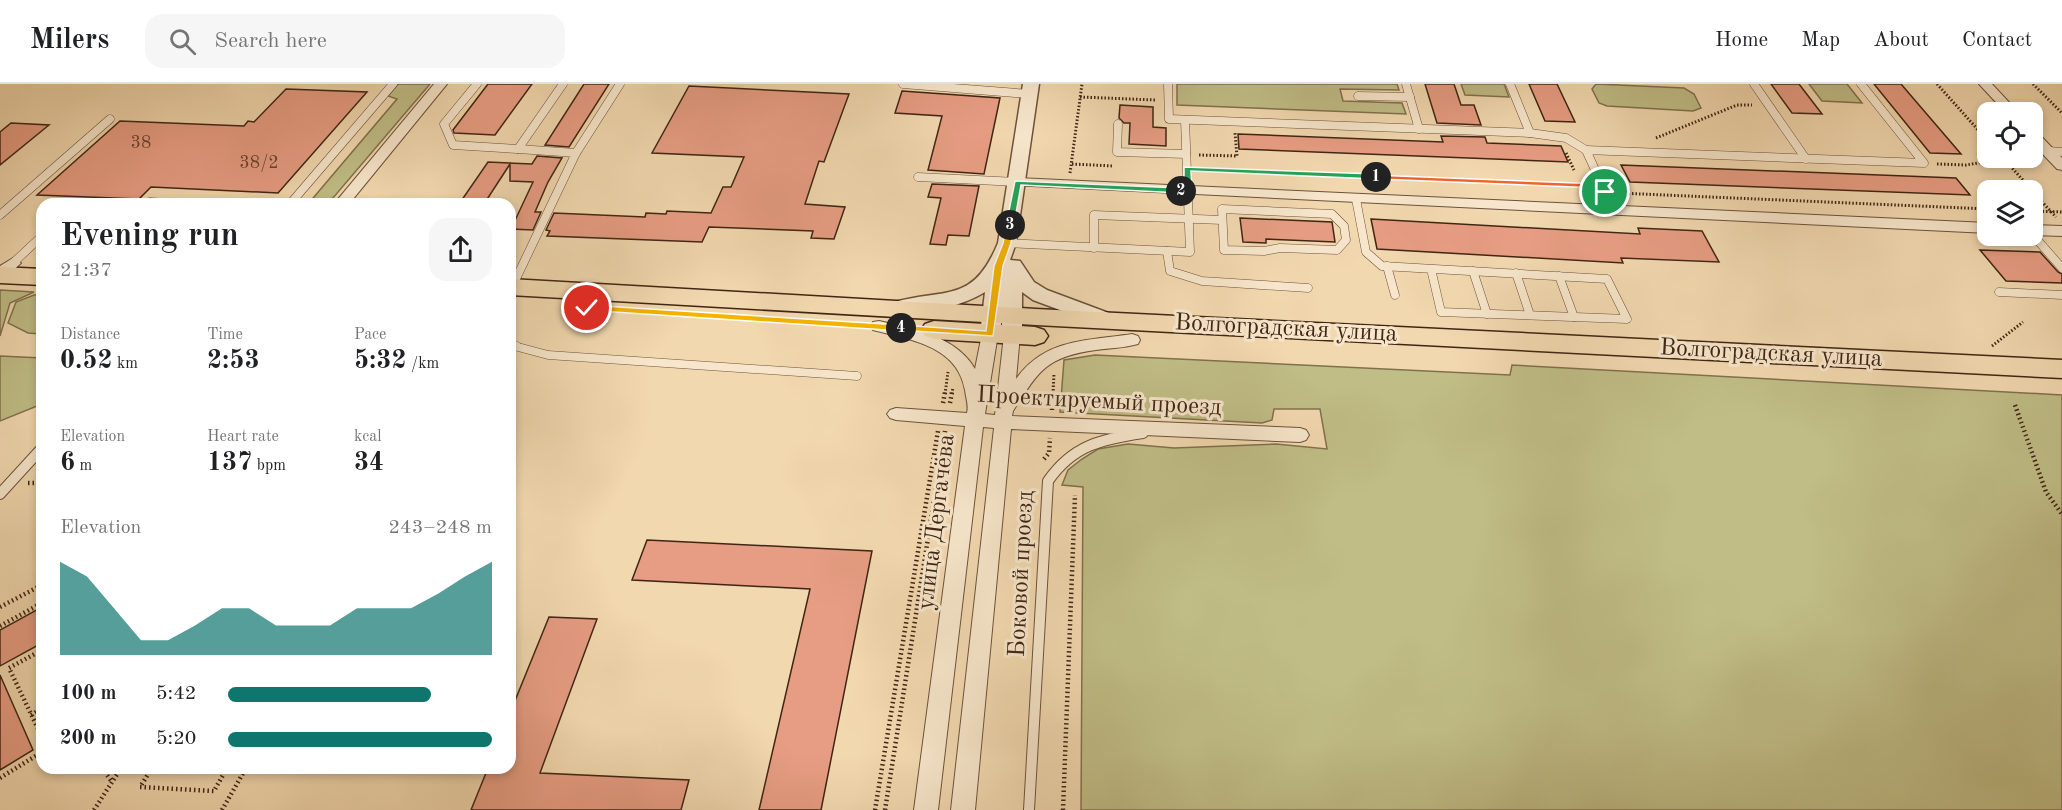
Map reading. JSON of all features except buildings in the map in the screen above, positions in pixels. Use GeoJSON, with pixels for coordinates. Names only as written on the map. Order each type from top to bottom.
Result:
{"type":"FeatureCollection","features":[{"type":"Feature","properties":{"kind":"main road"},"geometry":{"type":"LineString","coordinates":[[3,269],[36,265]]}},
{"type":"Feature","properties":{"kind":"main road"},"geometry":{"type":"LineString","coordinates":[[3,269],[36,276]]}},
{"type":"Feature","properties":{"kind":"main road","name":"Волгоградская улица"},"geometry":{"type":"LineString","coordinates":[[516,293],[665,314],[885,318],[1001,325],[1132,340],[2062,381]]}},
{"type":"Feature","properties":{"kind":"main road","name":"Волгоградская улица"},"geometry":{"type":"LineString","coordinates":[[1001,325],[1107,320],[2062,369]]}},
{"type":"Feature","properties":{"kind":"street"},"geometry":{"type":"LineString","coordinates":[[346,198],[441,84]]}},
{"type":"Feature","properties":{"kind":"street"},"geometry":{"type":"LineString","coordinates":[[1985,84],[2002,102]]}},
{"type":"Feature","properties":{"kind":"street","name":"улица Дергачёва"},"geometry":{"type":"LineString","coordinates":[[963,810],[1004,416],[1001,325],[1007,243],[1030,89]]}},
{"type":"Feature","properties":{"kind":"street"},"geometry":{"type":"LineString","coordinates":[[2055,152],[2062,166]]}},
{"type":"Feature","properties":{"kind":"street"},"geometry":{"type":"LineString","coordinates":[[1017,182],[1977,228]]}},
{"type":"Feature","properties":{"kind":"street"},"geometry":{"type":"LineString","coordinates":[[2043,232],[2062,231]]}},
{"type":"Feature","properties":{"kind":"street"},"geometry":{"type":"LineString","coordinates":[[885,318],[971,293],[1006,266],[1040,295],[1107,320]]}},
{"type":"Feature","properties":{"kind":"street"},"geometry":{"type":"LineString","coordinates":[[885,318],[928,339],[958,358],[968,370],[976,415]]}},
{"type":"Feature","properties":{"kind":"street","name":"улица Дергачёва"},"geometry":{"type":"LineString","coordinates":[[926,810],[976,415],[1001,325]]}},
{"type":"Feature","properties":{"kind":"street"},"geometry":{"type":"LineString","coordinates":[[1004,416],[1027,375],[1046,357],[1069,350],[1132,340]]}},
{"type":"Feature","properties":{"kind":"street","name":"Проектируемый проезд"},"geometry":{"type":"LineString","coordinates":[[896,414],[944,418],[976,415],[1004,416],[1172,429],[1300,435]]}},
{"type":"Feature","properties":{"kind":"lane"},"geometry":{"type":"LineString","coordinates":[[295,198],[393,84]]}},
{"type":"Feature","properties":{"kind":"lane"},"geometry":{"type":"LineString","coordinates":[[477,84],[444,124],[453,145],[576,153]]}},
{"type":"Feature","properties":{"kind":"lane"},"geometry":{"type":"LineString","coordinates":[[518,149],[563,84]]}},
{"type":"Feature","properties":{"kind":"lane"},"geometry":{"type":"LineString","coordinates":[[516,281],[576,153],[620,84]]}},
{"type":"Feature","properties":{"kind":"lane"},"geometry":{"type":"LineString","coordinates":[[903,84],[1030,89]]}},
{"type":"Feature","properties":{"kind":"lane"},"geometry":{"type":"LineString","coordinates":[[1168,84],[1169,119],[1558,135],[1574,140],[1586,150],[1614,211]]}},
{"type":"Feature","properties":{"kind":"lane"},"geometry":{"type":"LineString","coordinates":[[1406,84],[1419,129]]}},
{"type":"Feature","properties":{"kind":"lane"},"geometry":{"type":"LineString","coordinates":[[1510,84],[1530,133]]}},
{"type":"Feature","properties":{"kind":"lane"},"geometry":{"type":"LineString","coordinates":[[1754,84],[1806,159]]}},
{"type":"Feature","properties":{"kind":"lane"},"geometry":{"type":"LineString","coordinates":[[1861,84],[1924,163]]}},
{"type":"Feature","properties":{"kind":"lane"},"geometry":{"type":"LineString","coordinates":[[1358,96],[1410,98]]}},
{"type":"Feature","properties":{"kind":"lane"},"geometry":{"type":"LineString","coordinates":[[0,215],[110,119]]}},
{"type":"Feature","properties":{"kind":"lane"},"geometry":{"type":"LineString","coordinates":[[1007,243],[1190,252],[1185,120]]}},
{"type":"Feature","properties":{"kind":"lane"},"geometry":{"type":"LineString","coordinates":[[1118,124],[1117,152],[1186,154]]}},
{"type":"Feature","properties":{"kind":"lane"},"geometry":{"type":"LineString","coordinates":[[1586,150],[1924,163]]}},
{"type":"Feature","properties":{"kind":"lane"},"geometry":{"type":"LineString","coordinates":[[918,177],[1017,182]]}},
{"type":"Feature","properties":{"kind":"lane"},"geometry":{"type":"LineString","coordinates":[[1356,199],[1366,252],[1382,266],[1431,268],[1607,279],[1627,319],[1441,312],[1431,268]]}},
{"type":"Feature","properties":{"kind":"lane"},"geometry":{"type":"LineString","coordinates":[[1221,209],[1332,214],[1344,226],[1346,240],[1337,250],[1280,248],[1264,251],[1224,250],[1222,220],[1221,209]]}},
{"type":"Feature","properties":{"kind":"lane"},"geometry":{"type":"LineString","coordinates":[[1094,248],[1094,215],[1222,220]]}},
{"type":"Feature","properties":{"kind":"lane"},"geometry":{"type":"LineString","coordinates":[[3,269],[36,241]]}},
{"type":"Feature","properties":{"kind":"lane"},"geometry":{"type":"LineString","coordinates":[[2043,245],[2062,268]]}},
{"type":"Feature","properties":{"kind":"lane"},"geometry":{"type":"LineString","coordinates":[[1167,251],[1170,271],[1202,280],[1308,288]]}},
{"type":"Feature","properties":{"kind":"lane"},"geometry":{"type":"LineString","coordinates":[[1387,266],[1395,295]]}},
{"type":"Feature","properties":{"kind":"lane"},"geometry":{"type":"LineString","coordinates":[[1473,271],[1487,314]]}},
{"type":"Feature","properties":{"kind":"lane"},"geometry":{"type":"LineString","coordinates":[[1516,273],[1530,315]]}},
{"type":"Feature","properties":{"kind":"lane"},"geometry":{"type":"LineString","coordinates":[[1559,276],[1574,317]]}},
{"type":"Feature","properties":{"kind":"lane"},"geometry":{"type":"LineString","coordinates":[[1999,292],[2062,295]]}},
{"type":"Feature","properties":{"kind":"lane"},"geometry":{"type":"LineString","coordinates":[[516,346],[548,355],[857,376]]}},
{"type":"Feature","properties":{"kind":"lane","name":"Боковой проезд"},"geometry":{"type":"LineString","coordinates":[[1029,810],[1048,481],[1054,469],[1075,450],[1115,437],[1172,429]]}},
{"type":"Feature","properties":{"kind":"lane"},"geometry":{"type":"LineString","coordinates":[[0,494],[36,454]]}},
{"type":"Feature","properties":{"kind":"path"},"geometry":{"type":"LineString","coordinates":[[1069,185],[1082,84]]}},
{"type":"Feature","properties":{"kind":"path"},"geometry":{"type":"LineString","coordinates":[[1937,84],[1977,129]]}},
{"type":"Feature","properties":{"kind":"path"},"geometry":{"type":"LineString","coordinates":[[2033,84],[2062,113]]}},
{"type":"Feature","properties":{"kind":"path"},"geometry":{"type":"LineString","coordinates":[[1080,97],[1168,100]]}},
{"type":"Feature","properties":{"kind":"path"},"geometry":{"type":"LineString","coordinates":[[1653,153],[1647,142],[1727,109],[1737,105],[1769,106]]}},
{"type":"Feature","properties":{"kind":"path"},"geometry":{"type":"LineString","coordinates":[[1186,154],[1237,156],[1234,126]]}},
{"type":"Feature","properties":{"kind":"path"},"geometry":{"type":"LineString","coordinates":[[1924,163],[1966,165],[1977,163]]}},
{"type":"Feature","properties":{"kind":"path"},"geometry":{"type":"LineString","coordinates":[[2012,168],[2022,180]]}},
{"type":"Feature","properties":{"kind":"path"},"geometry":{"type":"LineString","coordinates":[[1187,169],[1977,208]]}},
{"type":"Feature","properties":{"kind":"path"},"geometry":{"type":"LineString","coordinates":[[2043,203],[2062,224]]}},
{"type":"Feature","properties":{"kind":"path"},"geometry":{"type":"LineString","coordinates":[[2043,212],[2062,212]]}},
{"type":"Feature","properties":{"kind":"path"},"geometry":{"type":"LineString","coordinates":[[1987,348],[1996,344],[2023,322]]}},
{"type":"Feature","properties":{"kind":"path"},"geometry":{"type":"LineString","coordinates":[[885,810],[944,418],[950,362]]}},
{"type":"Feature","properties":{"kind":"path"},"geometry":{"type":"LineString","coordinates":[[875,810],[944,418],[954,379]]}},
{"type":"Feature","properties":{"kind":"path"},"geometry":{"type":"LineString","coordinates":[[2015,405],[2046,492],[2062,514]]}},
{"type":"Feature","properties":{"kind":"path"},"geometry":{"type":"LineString","coordinates":[[1064,810],[1075,495]]}},
{"type":"Feature","properties":{"kind":"path"},"geometry":{"type":"LineString","coordinates":[[0,608],[36,588]]}},
{"type":"Feature","properties":{"kind":"path"},"geometry":{"type":"LineString","coordinates":[[0,626],[36,606]]}},
{"type":"Feature","properties":{"kind":"path"},"geometry":{"type":"LineString","coordinates":[[36,653],[9,668],[36,725]]}},
{"type":"Feature","properties":{"kind":"path"},"geometry":{"type":"LineString","coordinates":[[31,715],[36,712]]}},
{"type":"Feature","properties":{"kind":"path"},"geometry":{"type":"LineString","coordinates":[[0,778],[36,756]]}},
{"type":"Feature","properties":{"kind":"path"},"geometry":{"type":"LineString","coordinates":[[106,774],[112,782]]}},
{"type":"Feature","properties":{"kind":"path"},"geometry":{"type":"LineString","coordinates":[[94,810],[117,774]]}},
{"type":"Feature","properties":{"kind":"path"},"geometry":{"type":"LineString","coordinates":[[148,774],[140,787],[214,791],[224,774]]}},
{"type":"Feature","properties":{"kind":"path"},"geometry":{"type":"LineString","coordinates":[[222,810],[243,774]]}},
{"type":"Feature","properties":{"kind":"shaded area"},"geometry":{"type":"Polygon","coordinates":[[[398,84],[430,84],[333,198],[313,198],[397,99],[388,96],[398,84]]]}},
{"type":"Feature","properties":{"kind":"shaded area"},"geometry":{"type":"Polygon","coordinates":[[[1177,84],[1397,84],[1399,90],[1340,89],[1343,101],[1402,103],[1406,114],[1177,105],[1177,84]]]}},
{"type":"Feature","properties":{"kind":"shaded area"},"geometry":{"type":"Polygon","coordinates":[[[1461,84],[1504,84],[1509,97],[1465,95],[1461,84]]]}},
{"type":"Feature","properties":{"kind":"shaded area"},"geometry":{"type":"Polygon","coordinates":[[[1596,84],[1684,88],[1694,94],[1701,108],[1693,111],[1607,106],[1599,103],[1592,89],[1596,84]]]}},
{"type":"Feature","properties":{"kind":"shaded area"},"geometry":{"type":"Polygon","coordinates":[[[1809,84],[1847,84],[1862,103],[1822,101],[1809,84]]]}},
{"type":"Feature","properties":{"kind":"shaded area"},"geometry":{"type":"Polygon","coordinates":[[[0,290],[34,292],[10,303],[0,336],[0,290]]]}},
{"type":"Feature","properties":{"kind":"shaded area"},"geometry":{"type":"Polygon","coordinates":[[[36,295],[36,334],[28,333],[8,323],[16,302],[36,295]]]}},
{"type":"Feature","properties":{"kind":"shaded area"},"geometry":{"type":"Polygon","coordinates":[[[1095,355],[1510,375],[1512,365],[2062,395],[2062,810],[1081,810],[1083,487],[1062,485],[1068,470],[1098,449],[1128,444],[1174,448],[1276,444],[1327,449],[1320,409],[1274,409],[1272,420],[1262,423],[1060,412],[1064,360],[1095,355]]]}},
{"type":"Feature","properties":{"kind":"shaded area"},"geometry":{"type":"Polygon","coordinates":[[[0,356],[36,358],[36,406],[0,421],[0,356]]]}},
{"type":"Feature","properties":{"kind":"route"},"geometry":{"type":"LineString","coordinates":[[587,308],[990,334],[998,266],[1007,243],[1017,182],[1188,191],[1187,169],[1602,186],[1605,192]]}}]}
